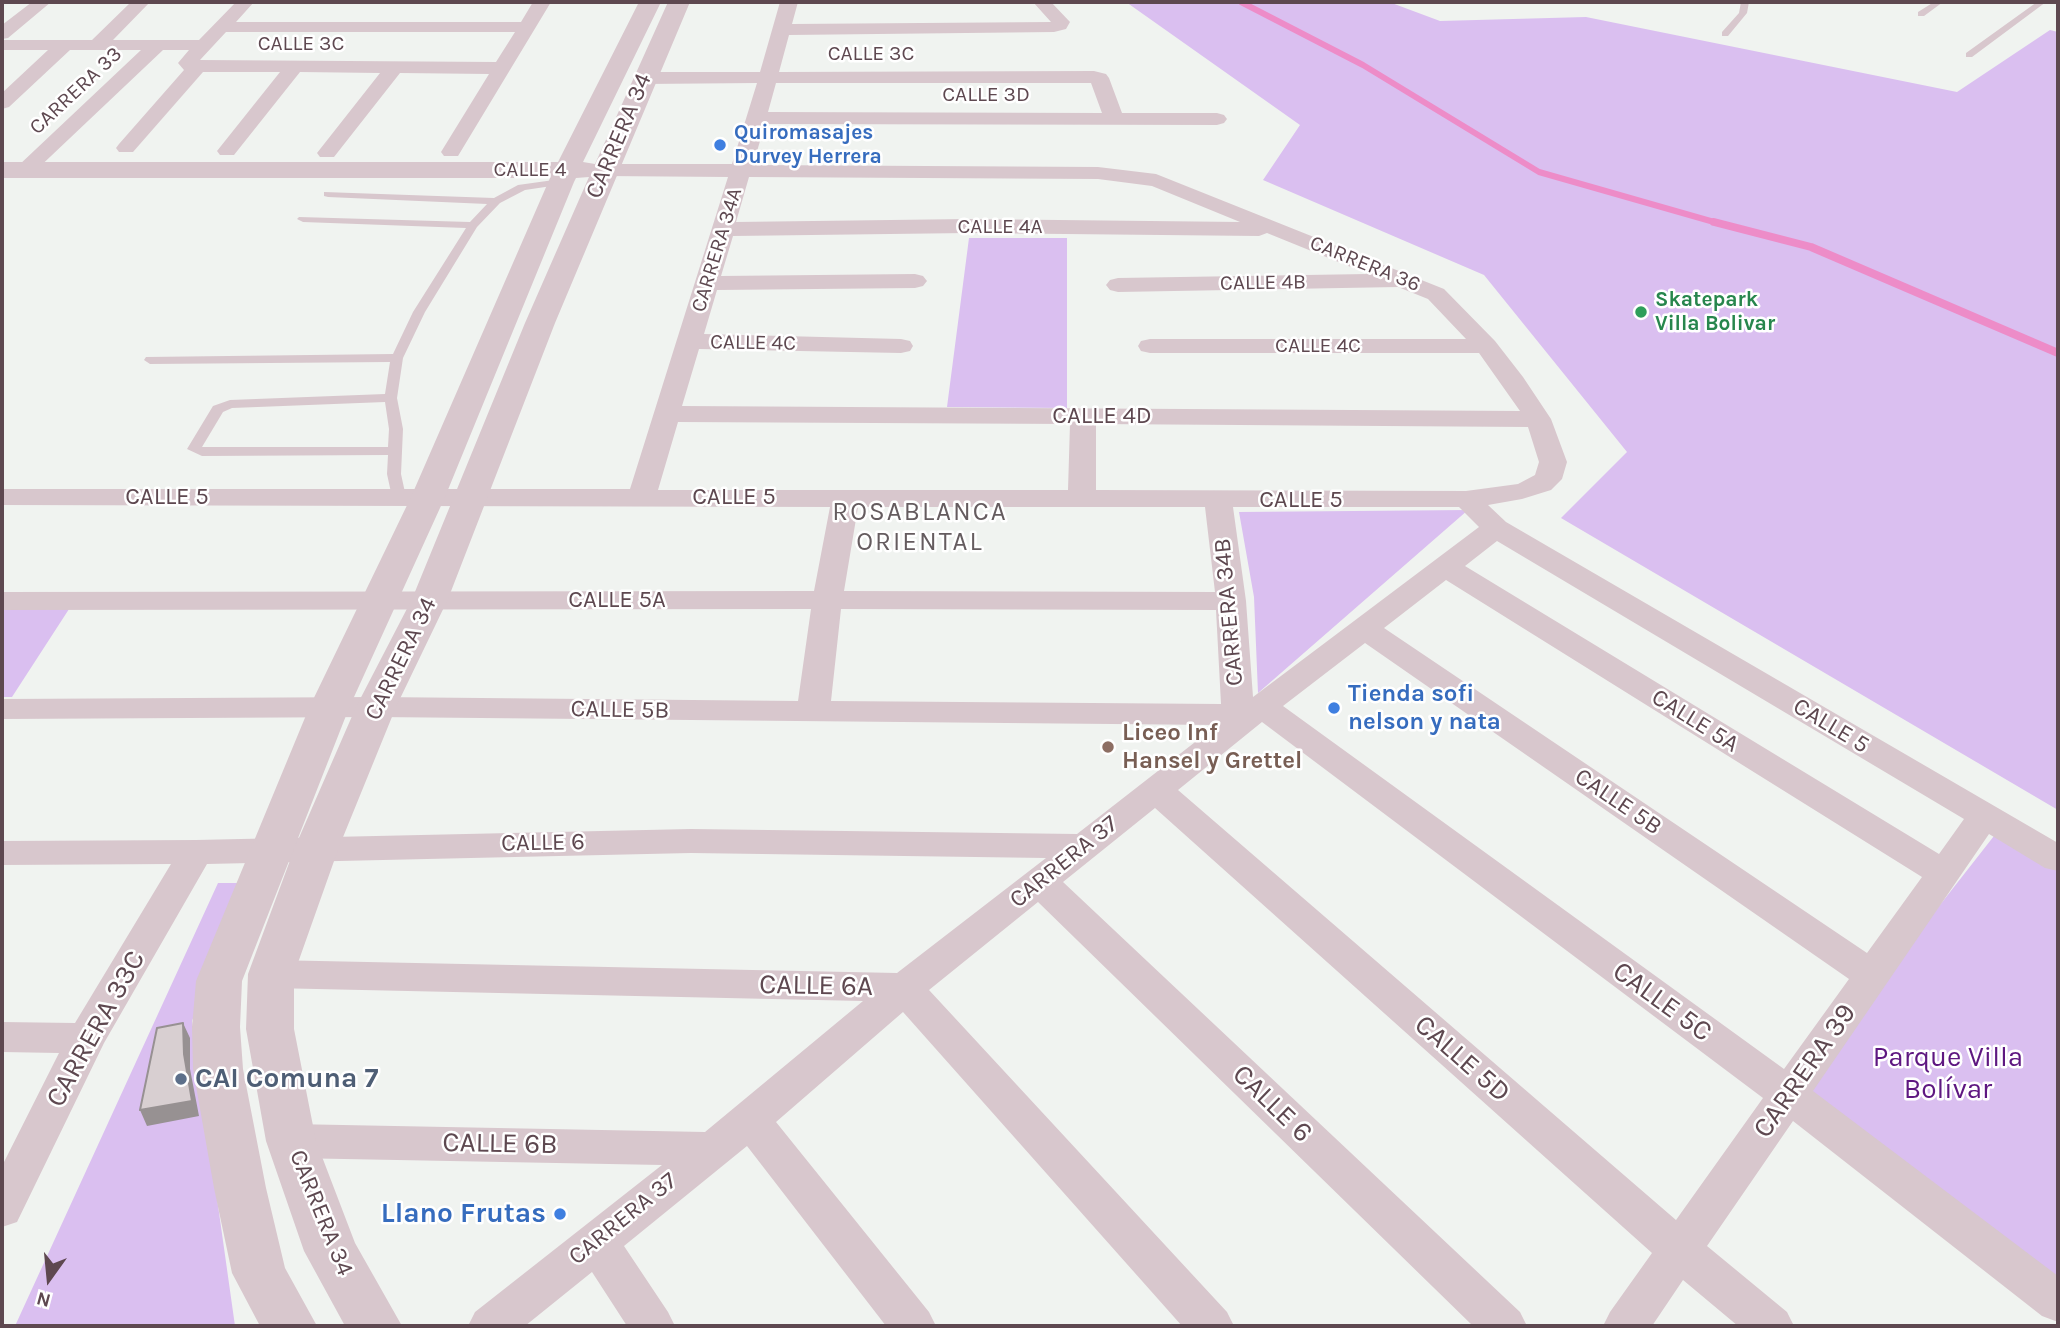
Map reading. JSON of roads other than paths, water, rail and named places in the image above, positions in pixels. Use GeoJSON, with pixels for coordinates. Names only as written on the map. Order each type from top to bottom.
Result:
{"type":"FeatureCollection","features":[{"type":"Feature","properties":{"kind":"street"},"geometry":{"type":"LineString","coordinates":[[2,34],[42,2]]}},
{"type":"Feature","properties":{"kind":"street"},"geometry":{"type":"LineString","coordinates":[[97,45],[141,2]]}},
{"type":"Feature","properties":{"kind":"street"},"geometry":{"type":"LineString","coordinates":[[126,148],[192,65],[202,45],[245,2]]}},
{"type":"Feature","properties":{"kind":"street"},"geometry":{"type":"LineString","coordinates":[[451,152],[542,2]]}},
{"type":"Feature","properties":{"kind":"street","name":"CARRERA 34"},"geometry":{"type":"LineString","coordinates":[[374,1326],[331,1251],[291,1141],[275,1068],[270,1029],[271,974],[317,848],[376,707],[430,599],[433,498],[564,176],[650,2]]}},
{"type":"Feature","properties":{"kind":"street","name":"CARRERA 34"},"geometry":{"type":"LineString","coordinates":[[289,1326],[259,1273],[226,1115],[218,1069],[215,1027],[219,981],[329,708],[381,599],[604,170],[679,2]]}},
{"type":"Feature","properties":{"kind":"street","name":"CARRERA 34A"},"geometry":{"type":"LineString","coordinates":[[642,497],[741,172],[754,118],[789,2]]}},
{"type":"Feature","properties":{"kind":"street"},"geometry":{"type":"LineString","coordinates":[[782,30],[1060,25],[1061,22],[1042,2]]}},
{"type":"Feature","properties":{"kind":"street"},"geometry":{"type":"LineString","coordinates":[[324,27],[339,10]]}},
{"type":"Feature","properties":{"kind":"street"},"geometry":{"type":"LineString","coordinates":[[427,27],[439,10]]}},
{"type":"Feature","properties":{"kind":"street"},"geometry":{"type":"LineString","coordinates":[[219,27],[525,27]]}},
{"type":"Feature","properties":{"kind":"street"},"geometry":{"type":"LineString","coordinates":[[2,45],[202,45]]}},
{"type":"Feature","properties":{"kind":"street"},"geometry":{"type":"LineString","coordinates":[[2,103],[65,45]]}},
{"type":"Feature","properties":{"kind":"street","name":"CARRERA 33"},"geometry":{"type":"LineString","coordinates":[[13,170],[158,45]]}},
{"type":"Feature","properties":{"kind":"street","name":"CALLE 3C"},"geometry":{"type":"LineString","coordinates":[[192,65],[500,68]]}},
{"type":"Feature","properties":{"kind":"street"},"geometry":{"type":"LineString","coordinates":[[227,151],[294,67]]}},
{"type":"Feature","properties":{"kind":"street"},"geometry":{"type":"LineString","coordinates":[[327,153],[395,67]]}},
{"type":"Feature","properties":{"kind":"street","name":"CALLE 3C"},"geometry":{"type":"LineString","coordinates":[[644,78],[1097,77],[1114,118]]}},
{"type":"Feature","properties":{"kind":"street","name":"CALLE 3D"},"geometry":{"type":"LineString","coordinates":[[754,118],[1217,119]]}},
{"type":"Feature","properties":{"kind":"street","name":"CALLE 4"},"geometry":{"type":"LineString","coordinates":[[13,170],[564,176],[604,170],[741,172],[968,187],[1088,173],[1142,177]]}},
{"type":"Feature","properties":{"kind":"street","name":"CARRERA 36"},"geometry":{"type":"LineString","coordinates":[[1142,177],[1170,185],[1426,289],[1446,302],[1486,346],[1538,419]]}},
{"type":"Feature","properties":{"kind":"street"},"geometry":{"type":"LineString","coordinates":[[968,187],[968,226]]}},
{"type":"Feature","properties":{"kind":"street","name":"CALLE 4A"},"geometry":{"type":"LineString","coordinates":[[722,229],[968,226],[1278,229]]}},
{"type":"Feature","properties":{"kind":"street","name":"CALLE 4B"},"geometry":{"type":"LineString","coordinates":[[1118,285],[1408,281]]}},
{"type":"Feature","properties":{"kind":"street"},"geometry":{"type":"LineString","coordinates":[[707,283],[915,282]]}},
{"type":"Feature","properties":{"kind":"street","name":"CALLE 4C"},"geometry":{"type":"LineString","coordinates":[[689,341],[901,346]]}},
{"type":"Feature","properties":{"kind":"street","name":"CALLE 4C"},"geometry":{"type":"LineString","coordinates":[[1150,346],[1486,346]]}},
{"type":"Feature","properties":{"kind":"street","name":"CALLE 4D"},"geometry":{"type":"LineString","coordinates":[[667,414],[1538,419]]}},
{"type":"Feature","properties":{"kind":"street"},"geometry":{"type":"LineString","coordinates":[[1082,500],[1083,416]]}},
{"type":"Feature","properties":{"kind":"street"},"geometry":{"type":"LineString","coordinates":[[1466,499],[1538,487],[1550,477],[1554,466],[1552,450],[1538,419]]}},
{"type":"Feature","properties":{"kind":"street","name":"CALLE 5"},"geometry":{"type":"LineString","coordinates":[[2,498],[1466,499]]}},
{"type":"Feature","properties":{"kind":"street"},"geometry":{"type":"LineString","coordinates":[[813,712],[827,601],[846,498]]}},
{"type":"Feature","properties":{"kind":"street"},"geometry":{"type":"LineString","coordinates":[[1466,499],[1496,528]]}},
{"type":"Feature","properties":{"kind":"street","name":"CARRERA 34B"},"geometry":{"type":"LineString","coordinates":[[1218,500],[1249,714]]}},
{"type":"Feature","properties":{"kind":"street","name":"CALLE 5"},"geometry":{"type":"LineString","coordinates":[[1496,528],[2058,859]]}},
{"type":"Feature","properties":{"kind":"street","name":"CARRERA 37"},"geometry":{"type":"LineString","coordinates":[[491,1326],[750,1119],[905,988],[1249,714],[1496,528]]}},
{"type":"Feature","properties":{"kind":"street","name":"CALLE 5A"},"geometry":{"type":"LineString","coordinates":[[1446,568],[1945,874]]}},
{"type":"Feature","properties":{"kind":"street","name":"CALLE 5A"},"geometry":{"type":"LineString","coordinates":[[2,601],[1231,601]]}},
{"type":"Feature","properties":{"kind":"street","name":"CALLE 5B"},"geometry":{"type":"LineString","coordinates":[[1364,628],[1873,976]]}},
{"type":"Feature","properties":{"kind":"street","name":"CALLE 5B"},"geometry":{"type":"LineString","coordinates":[[2,709],[376,707],[1249,714]]}},
{"type":"Feature","properties":{"kind":"street","name":"CALLE 5C"},"geometry":{"type":"LineString","coordinates":[[1249,714],[1788,1095],[2058,1302]]}},
{"type":"Feature","properties":{"kind":"street","name":"CALLE 5D"},"geometry":{"type":"LineString","coordinates":[[1156,790],[1679,1250],[1771,1326]]}},
{"type":"Feature","properties":{"kind":"street","name":"CARRERA 39"},"geometry":{"type":"LineString","coordinates":[[1626,1326],[1984,816]]}},
{"type":"Feature","properties":{"kind":"street","name":"CALLE 6"},"geometry":{"type":"LineString","coordinates":[[2,853],[196,852],[691,841],[1083,846]]}},
{"type":"Feature","properties":{"kind":"street","name":"CARRERA 33C"},"geometry":{"type":"LineString","coordinates":[[2,1209],[86,1038],[196,852]]}},
{"type":"Feature","properties":{"kind":"street","name":"CALLE 6"},"geometry":{"type":"LineString","coordinates":[[1040,882],[1504,1326]]}},
{"type":"Feature","properties":{"kind":"street","name":"CALLE 6A"},"geometry":{"type":"LineString","coordinates":[[271,974],[905,988],[1211,1326]]}},
{"type":"Feature","properties":{"kind":"street"},"geometry":{"type":"LineString","coordinates":[[2,1037],[86,1038]]}},
{"type":"Feature","properties":{"kind":"street"},"geometry":{"type":"LineString","coordinates":[[750,1119],[913,1326]]}},
{"type":"Feature","properties":{"kind":"street","name":"CALLE 6B"},"geometry":{"type":"LineString","coordinates":[[291,1141],[710,1149]]}},
{"type":"Feature","properties":{"kind":"street"},"geometry":{"type":"LineString","coordinates":[[596,1241],[652,1326]]}},
{"type":"Feature","properties":{"kind":"lane"},"geometry":{"type":"LineString","coordinates":[[1725,34],[1743,13],[1745,2]]}},
{"type":"Feature","properties":{"kind":"lane"},"geometry":{"type":"LineString","coordinates":[[1921,14],[1939,2]]}},
{"type":"Feature","properties":{"kind":"lane"},"geometry":{"type":"LineString","coordinates":[[1969,55],[2042,2]]}},
{"type":"Feature","properties":{"kind":"lane"},"geometry":{"type":"LineString","coordinates":[[433,498],[394,474],[396,429],[391,398],[397,358],[419,312],[473,225],[496,201],[522,187],[564,176]]}},
{"type":"Feature","properties":{"kind":"lane"},"geometry":{"type":"LineString","coordinates":[[328,194],[496,201]]}},
{"type":"Feature","properties":{"kind":"lane"},"geometry":{"type":"LineString","coordinates":[[303,219],[473,225]]}},
{"type":"Feature","properties":{"kind":"lane"},"geometry":{"type":"LineString","coordinates":[[150,360],[397,358]]}},
{"type":"Feature","properties":{"kind":"lane"},"geometry":{"type":"LineString","coordinates":[[391,398],[230,404],[218,408],[194,449],[202,452],[394,451]]}},
{"type":"Feature","properties":{"kind":"waterway"},"geometry":{"type":"LineString","coordinates":[[1241,2],[1363,65],[1539,172],[1714,222]]}},
{"type":"Feature","properties":{"kind":"waterway"},"geometry":{"type":"LineString","coordinates":[[1714,222],[1811,247],[2058,353]]}},
{"type":"Feature","properties":{"kind":"waterway"},"geometry":{"type":"LineString","coordinates":[[1714,222],[1721,224]]}},
{"type":"Feature","properties":{"kind":"place","name":"Quiromasajes Durvey Herrera"},"geometry":{"type":"Point","coordinates":[720,145]}},
{"type":"Feature","properties":{"kind":"place","name":"Skatepark Villa Bolivar"},"geometry":{"type":"Point","coordinates":[1641,312]}},
{"type":"Feature","properties":{"kind":"place","name":"Tienda sofi nelson y nata"},"geometry":{"type":"Point","coordinates":[1334,708]}},
{"type":"Feature","properties":{"kind":"place","name":"Liceo Inf Hansel y Grettel"},"geometry":{"type":"Point","coordinates":[1108,747]}},
{"type":"Feature","properties":{"kind":"place","name":"CAI Comuna 7"},"geometry":{"type":"Point","coordinates":[181,1079]}},
{"type":"Feature","properties":{"kind":"place","name":"Llano Frutas"},"geometry":{"type":"Point","coordinates":[560,1214]}},
{"type":"Feature","properties":{"kind":"district","name":"ROSABLANCA ORIENTAL"},"geometry":{"type":"Point","coordinates":[920,528]}},
{"type":"Feature","properties":{"kind":"park label","name":"Parque Villa Bolívar"},"geometry":{"type":"Point","coordinates":[1948,1074]}}]}
